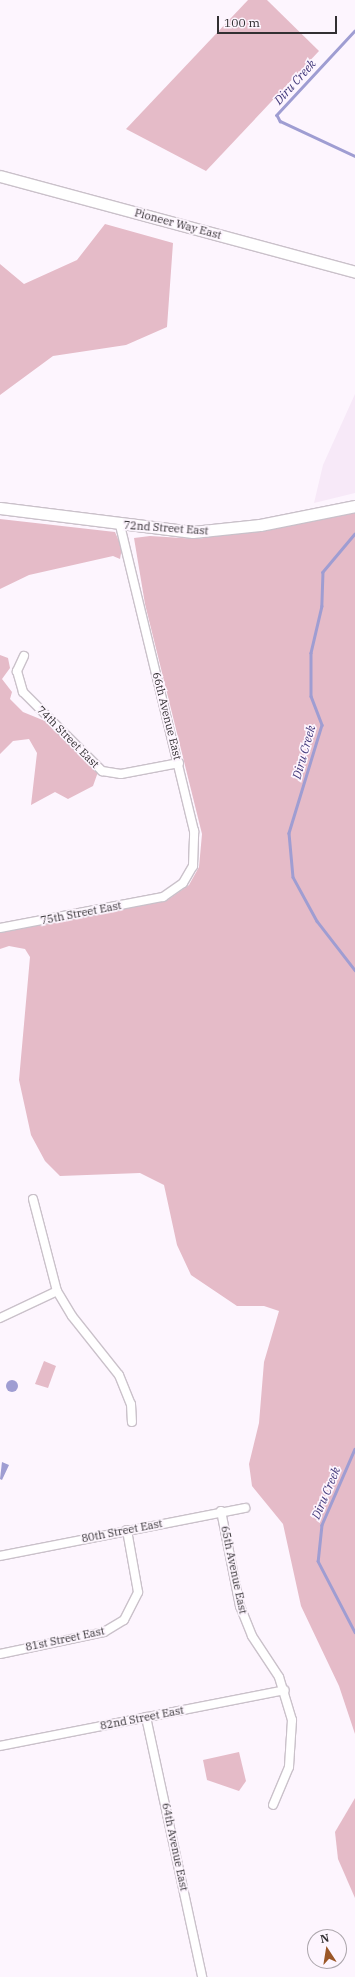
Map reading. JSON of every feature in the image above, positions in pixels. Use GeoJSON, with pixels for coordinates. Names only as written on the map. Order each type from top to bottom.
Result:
{"type":"FeatureCollection","features":[{"type":"Feature","properties":{"kind":"main road","name":"Pioneer Way East"},"geometry":{"type":"LineString","coordinates":[[0,176],[355,272]]}},
{"type":"Feature","properties":{"kind":"main road","name":"72nd Street East"},"geometry":{"type":"LineString","coordinates":[[0,508],[120,524],[210,531],[355,506]]}},
{"type":"Feature","properties":{"kind":"street","name":"66th Avenue East"},"geometry":{"type":"LineString","coordinates":[[120,524],[179,763],[194,831],[195,854],[186,880],[163,897]]}},
{"type":"Feature","properties":{"kind":"street","name":"74th Street East"},"geometry":{"type":"LineString","coordinates":[[24,656],[17,671],[23,692],[102,771],[113,774],[179,763]]}},
{"type":"Feature","properties":{"kind":"street","name":"75th Street East"},"geometry":{"type":"LineString","coordinates":[[0,928],[163,897]]}},
{"type":"Feature","properties":{"kind":"street"},"geometry":{"type":"LineString","coordinates":[[33,1199],[57,1291],[72,1316],[119,1375],[131,1404],[132,1422]]}},
{"type":"Feature","properties":{"kind":"street"},"geometry":{"type":"LineString","coordinates":[[0,1318],[57,1291]]}},
{"type":"Feature","properties":{"kind":"street","name":"80th Street East"},"geometry":{"type":"LineString","coordinates":[[0,1556],[221,1511],[245,1508]]}},
{"type":"Feature","properties":{"kind":"street","name":"65th Avenue East"},"geometry":{"type":"LineString","coordinates":[[221,1511],[246,1624],[284,1690],[292,1720],[292,1751],[286,1780],[274,1805]]}},
{"type":"Feature","properties":{"kind":"street","name":"81st Street East"},"geometry":{"type":"LineString","coordinates":[[0,1654],[104,1632],[127,1617],[138,1592],[128,1530]]}},
{"type":"Feature","properties":{"kind":"street","name":"82nd Street East"},"geometry":{"type":"LineString","coordinates":[[0,1746],[284,1690]]}},
{"type":"Feature","properties":{"kind":"street","name":"64th Avenue East"},"geometry":{"type":"LineString","coordinates":[[146,1717],[202,1977]]}},
{"type":"Feature","properties":{"kind":"shaded area"},"geometry":{"type":"Polygon","coordinates":[[[248,0],[267,0],[319,51],[206,171],[126,129],[248,0]]]}},
{"type":"Feature","properties":{"kind":"shaded area"},"geometry":{"type":"Polygon","coordinates":[[[105,224],[173,243],[167,327],[126,345],[53,356],[0,395],[0,264],[24,284],[77,260],[105,224]]]}},
{"type":"Feature","properties":{"kind":"shaded area"},"geometry":{"type":"Polygon","coordinates":[[[355,394],[355,493],[314,503],[323,465],[355,394]]]}},
{"type":"Feature","properties":{"kind":"shaded area"},"geometry":{"type":"Polygon","coordinates":[[[355,512],[355,1734],[339,1686],[301,1606],[283,1524],[252,1486],[249,1464],[259,1423],[264,1362],[279,1311],[264,1306],[237,1306],[191,1275],[177,1245],[164,1185],[140,1173],[60,1176],[45,1161],[31,1135],[19,1080],[30,957],[25,949],[9,946],[0,949],[0,933],[166,901],[189,885],[199,867],[202,834],[145,604],[134,538],[150,536],[198,539],[355,512]]]}},
{"type":"Feature","properties":{"kind":"shaded area"},"geometry":{"type":"Polygon","coordinates":[[[0,519],[115,532],[122,548],[120,559],[113,556],[29,575],[0,589],[0,519]]]}},
{"type":"Feature","properties":{"kind":"shaded area"},"geometry":{"type":"Polygon","coordinates":[[[0,655],[8,658],[10,668],[2,679],[12,692],[10,699],[23,712],[45,721],[98,772],[93,786],[68,799],[55,792],[31,805],[37,753],[29,739],[13,741],[0,754],[0,655]]]}},
{"type":"Feature","properties":{"kind":"shaded area"},"geometry":{"type":"Polygon","coordinates":[[[44,1361],[56,1366],[48,1388],[35,1384],[44,1361]]]}},
{"type":"Feature","properties":{"kind":"shaded area"},"geometry":{"type":"Polygon","coordinates":[[[239,1752],[246,1781],[239,1791],[207,1780],[203,1760],[239,1752]]]}},
{"type":"Feature","properties":{"kind":"shaded area"},"geometry":{"type":"Polygon","coordinates":[[[355,1798],[355,1898],[338,1859],[335,1832],[355,1798]]]}},
{"type":"Feature","properties":{"kind":"water"},"geometry":{"type":"Polygon","coordinates":[[[14,1380],[17,1381],[17,1391],[10,1392],[7,1391],[6,1384],[7,1381],[14,1380]]]}},
{"type":"Feature","properties":{"kind":"water"},"geometry":{"type":"Polygon","coordinates":[[[2,1462],[9,1465],[2,1480],[0,1479],[2,1462]]]}},
{"type":"Feature","properties":{"kind":"waterway","name":"Diru Creek"},"geometry":{"type":"LineString","coordinates":[[355,31],[277,115],[280,121],[355,156]]}},
{"type":"Feature","properties":{"kind":"waterway","name":"Diru Creek"},"geometry":{"type":"LineString","coordinates":[[355,534],[323,572],[322,606],[311,653],[311,696],[322,725],[289,833],[293,877],[317,921],[355,970]]}},
{"type":"Feature","properties":{"kind":"waterway","name":"Diru Creek"},"geometry":{"type":"LineString","coordinates":[[355,1449],[322,1525],[318,1561],[355,1632]]}}]}
